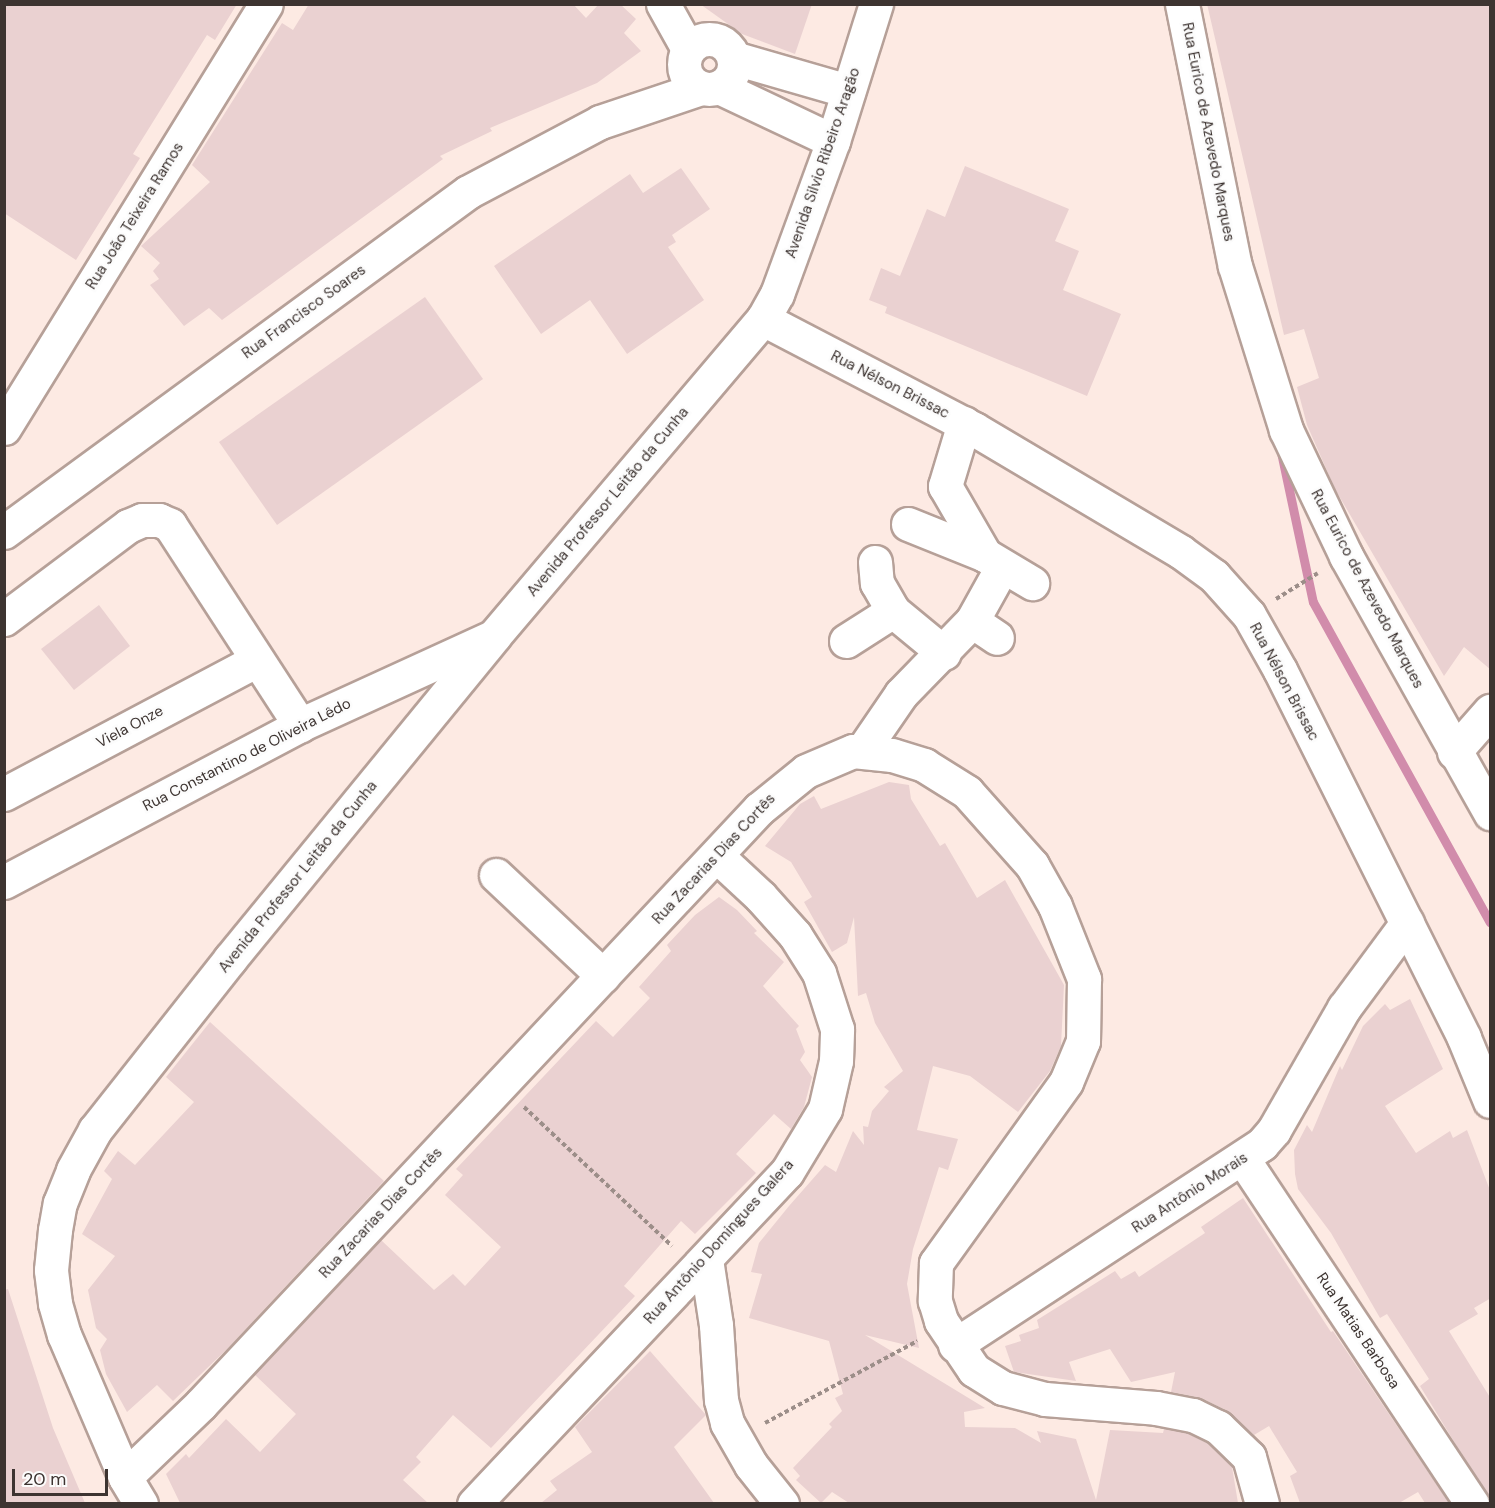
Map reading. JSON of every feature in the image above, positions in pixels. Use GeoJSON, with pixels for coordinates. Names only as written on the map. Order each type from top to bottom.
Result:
{"type":"FeatureCollection","features":[{"type":"Feature","properties":{"kind":"street","name":"Rua João Teixeira Ramos"},"geometry":{"type":"LineString","coordinates":[[4,428],[266,4]]}},
{"type":"Feature","properties":{"kind":"street"},"geometry":{"type":"LineString","coordinates":[[663,4],[705,51],[734,70],[710,87]]}},
{"type":"Feature","properties":{"kind":"street"},"geometry":{"type":"LineString","coordinates":[[680,4],[705,51],[848,91]]}},
{"type":"Feature","properties":{"kind":"street","name":"Avenida Silvio Ribeiro Aragão"},"geometry":{"type":"LineString","coordinates":[[763,319],[777,294],[833,141],[876,4]]}},
{"type":"Feature","properties":{"kind":"street","name":"Rua Eurico de Azevedo Marques"},"geometry":{"type":"LineString","coordinates":[[1182,4],[1234,266],[1286,430],[1346,556],[1454,752],[1491,813]]}},
{"type":"Feature","properties":{"kind":"street"},"geometry":{"type":"LineString","coordinates":[[705,51],[685,72],[710,87],[833,141]]}},
{"type":"Feature","properties":{"kind":"street","name":"Rua Francisco Soares"},"geometry":{"type":"LineString","coordinates":[[618,116],[705,51]]}},
{"type":"Feature","properties":{"kind":"street","name":"Rua Francisco Soares"},"geometry":{"type":"LineString","coordinates":[[4,532],[468,192],[550,146],[618,116],[710,87]]}},
{"type":"Feature","properties":{"kind":"street","name":"Rua Nélson Brissac"},"geometry":{"type":"LineString","coordinates":[[763,319],[964,423],[1181,552],[1214,576],[1249,615],[1407,923],[1491,1101]]}},
{"type":"Feature","properties":{"kind":"street","name":"Avenida Professor Leitão da Cunha"},"geometry":{"type":"LineString","coordinates":[[133,1490],[64,1335],[55,1303],[51,1270],[55,1230],[60,1203],[73,1170],[95,1130],[494,636],[763,319]]}},
{"type":"Feature","properties":{"kind":"street"},"geometry":{"type":"LineString","coordinates":[[862,751],[901,694],[944,653],[984,629],[993,561],[945,486],[964,423]]}},
{"type":"Feature","properties":{"kind":"street"},"geometry":{"type":"LineString","coordinates":[[4,619],[128,526],[151,519],[170,525],[255,661],[300,725]]}},
{"type":"Feature","properties":{"kind":"street"},"geometry":{"type":"LineString","coordinates":[[908,524],[993,561],[1032,583]]}},
{"type":"Feature","properties":{"kind":"street"},"geometry":{"type":"LineString","coordinates":[[875,562],[877,583],[893,611],[944,653]]}},
{"type":"Feature","properties":{"kind":"street"},"geometry":{"type":"LineString","coordinates":[[846,640],[893,611]]}},
{"type":"Feature","properties":{"kind":"street","name":"Rua Constantino de Oliveira Lêdo"},"geometry":{"type":"LineString","coordinates":[[4,882],[300,725],[494,636]]}},
{"type":"Feature","properties":{"kind":"street","name":"Viela Onze"},"geometry":{"type":"LineString","coordinates":[[4,794],[255,661]]}},
{"type":"Feature","properties":{"kind":"street"},"geometry":{"type":"LineString","coordinates":[[1454,752],[1491,711]]}},
{"type":"Feature","properties":{"kind":"street","name":"Rua Zacarias Dias Cortês"},"geometry":{"type":"LineString","coordinates":[[133,1490],[201,1404],[782,786],[825,761],[862,751],[892,755],[924,765],[967,792],[1001,826],[1032,865],[1049,895],[1084,979],[1083,1041],[1066,1082],[936,1263],[936,1301],[949,1335],[974,1370],[1003,1389],[1046,1399],[1156,1408],[1193,1415],[1218,1426],[1249,1457],[1262,1503]]}},
{"type":"Feature","properties":{"kind":"street","name":"Rua Antônio Domingues Galera"},"geometry":{"type":"LineString","coordinates":[[474,1503],[787,1172],[825,1109],[836,1061],[837,1029],[819,973],[795,935],[760,896],[717,856]]}},
{"type":"Feature","properties":{"kind":"street"},"geometry":{"type":"LineString","coordinates":[[496,875],[603,976]]}},
{"type":"Feature","properties":{"kind":"street","name":"Rua Antônio Morais"},"geometry":{"type":"LineString","coordinates":[[949,1335],[1243,1160],[1274,1130],[1344,1008],[1407,923]]}},
{"type":"Feature","properties":{"kind":"street","name":"Rua Matias Barbosa"},"geometry":{"type":"LineString","coordinates":[[1243,1160],[1472,1503]]}},
{"type":"Feature","properties":{"kind":"street"},"geometry":{"type":"LineString","coordinates":[[706,1259],[716,1324],[720,1400],[735,1439],[782,1503]]}},
{"type":"Feature","properties":{"kind":"path"},"geometry":{"type":"LineString","coordinates":[[1249,615],[1346,556]]}},
{"type":"Feature","properties":{"kind":"path"},"geometry":{"type":"LineString","coordinates":[[500,1085],[678,1252],[706,1259]]}},
{"type":"Feature","properties":{"kind":"path"},"geometry":{"type":"LineString","coordinates":[[735,1439],[949,1335]]}},
{"type":"Feature","properties":{"kind":"building"},"geometry":{"type":"Polygon","coordinates":[[[4,4],[237,4],[215,40],[207,35],[133,154],[140,158],[76,260],[4,213],[4,4]]]}},
{"type":"Feature","properties":{"kind":"building"},"geometry":{"type":"Polygon","coordinates":[[[309,4],[573,4],[586,18],[599,4],[620,4],[636,19],[624,33],[641,51],[597,83],[490,128],[492,131],[440,156],[443,159],[222,320],[209,308],[184,326],[150,285],[159,279],[153,271],[160,263],[141,246],[210,182],[192,165],[282,23],[293,30],[309,4]]]}},
{"type":"Feature","properties":{"kind":"building"},"geometry":{"type":"Polygon","coordinates":[[[700,4],[812,4],[795,54],[742,34],[700,4]]]}},
{"type":"Feature","properties":{"kind":"building"},"geometry":{"type":"Polygon","coordinates":[[[1207,4],[1491,4],[1491,670],[1464,647],[1444,676],[1335,489],[1307,425],[1297,387],[1319,378],[1304,329],[1284,335],[1207,4]]]}},
{"type":"Feature","properties":{"kind":"building"},"geometry":{"type":"Polygon","coordinates":[[[965,166],[1069,209],[1055,241],[1079,251],[1063,290],[1121,314],[1087,396],[885,313],[887,307],[869,300],[881,268],[900,276],[927,209],[945,217],[965,166]]]}},
{"type":"Feature","properties":{"kind":"building"},"geometry":{"type":"Polygon","coordinates":[[[681,168],[710,209],[672,235],[676,242],[668,247],[704,300],[627,354],[590,300],[541,334],[494,266],[630,174],[643,193],[681,168]]]}},
{"type":"Feature","properties":{"kind":"building"},"geometry":{"type":"Polygon","coordinates":[[[425,297],[483,379],[277,525],[219,442],[425,297]]]}},
{"type":"Feature","properties":{"kind":"building"},"geometry":{"type":"Polygon","coordinates":[[[99,605],[130,646],[74,690],[41,649],[99,605]]]}},
{"type":"Feature","properties":{"kind":"building"},"geometry":{"type":"Polygon","coordinates":[[[889,782],[909,785],[911,799],[940,846],[945,843],[977,898],[1005,880],[1064,985],[1061,1046],[1050,1071],[1018,1112],[970,1076],[933,1066],[917,1130],[958,1139],[948,1170],[939,1167],[913,1249],[907,1284],[919,1348],[865,1335],[985,1408],[964,1412],[965,1427],[1015,1428],[1041,1443],[1037,1431],[1076,1439],[1096,1500],[1110,1430],[1163,1433],[1164,1429],[1187,1433],[1207,1443],[1232,1467],[1238,1503],[849,1503],[832,1492],[821,1503],[796,1480],[800,1476],[793,1468],[832,1427],[829,1424],[842,1411],[835,1398],[843,1394],[829,1341],[749,1318],[762,1274],[751,1272],[759,1243],[825,1165],[836,1172],[853,1131],[864,1145],[863,1126],[868,1127],[872,1111],[889,1091],[884,1087],[903,1071],[875,1023],[866,993],[858,996],[854,917],[847,943],[832,952],[804,902],[812,897],[791,862],[765,846],[800,804],[814,796],[821,809],[889,782]]]}},
{"type":"Feature","properties":{"kind":"building"},"geometry":{"type":"Polygon","coordinates":[[[719,897],[737,910],[757,931],[754,933],[784,962],[763,986],[799,1026],[796,1029],[805,1052],[800,1060],[812,1077],[804,1107],[791,1129],[774,1114],[736,1154],[756,1173],[695,1234],[681,1221],[624,1286],[635,1296],[491,1448],[453,1415],[416,1457],[421,1462],[403,1480],[428,1503],[180,1503],[166,1474],[186,1454],[189,1458],[226,1419],[260,1452],[296,1414],[254,1374],[381,1240],[434,1290],[453,1274],[465,1286],[501,1247],[445,1195],[463,1175],[456,1169],[596,1021],[613,1037],[650,998],[639,987],[671,951],[667,945],[695,915],[719,897]]]}},
{"type":"Feature","properties":{"kind":"building"},"geometry":{"type":"Polygon","coordinates":[[[1410,999],[1443,1069],[1385,1106],[1416,1153],[1450,1131],[1453,1138],[1467,1130],[1491,1193],[1491,1298],[1474,1308],[1478,1314],[1449,1331],[1491,1399],[1491,1502],[1420,1386],[1429,1379],[1387,1314],[1380,1318],[1331,1233],[1298,1189],[1295,1174],[1294,1150],[1307,1125],[1312,1132],[1340,1066],[1342,1070],[1363,1026],[1385,1004],[1390,1010],[1410,999]]]}},
{"type":"Feature","properties":{"kind":"building"},"geometry":{"type":"Polygon","coordinates":[[[210,1022],[384,1181],[227,1349],[173,1401],[157,1385],[127,1412],[106,1374],[100,1350],[107,1339],[96,1328],[88,1290],[115,1256],[82,1234],[112,1179],[104,1171],[118,1151],[135,1165],[194,1102],[166,1077],[210,1022]]]}},
{"type":"Feature","properties":{"kind":"building"},"geometry":{"type":"Polygon","coordinates":[[[1243,1198],[1331,1332],[1333,1331],[1449,1503],[1425,1503],[1418,1492],[1399,1503],[1300,1503],[1290,1476],[1297,1472],[1269,1426],[1254,1435],[1226,1410],[1201,1398],[1171,1392],[1175,1372],[1131,1382],[1110,1349],[1069,1362],[1076,1381],[1014,1372],[1005,1346],[1021,1341],[1019,1335],[1039,1328],[1037,1320],[1115,1271],[1121,1279],[1135,1271],[1139,1277],[1205,1233],[1201,1227],[1243,1198]]]}},
{"type":"Feature","properties":{"kind":"building"},"geometry":{"type":"Polygon","coordinates":[[[8,1289],[53,1428],[85,1503],[4,1503],[4,1290],[8,1289]]]}},
{"type":"Feature","properties":{"kind":"building"},"geometry":{"type":"Polygon","coordinates":[[[650,1351],[706,1415],[674,1447],[714,1503],[541,1503],[557,1490],[550,1481],[592,1452],[575,1427],[650,1351]]]}},
{"type":"Feature","properties":{"kind":"waterway"},"geometry":{"type":"LineString","coordinates":[[1281,452],[1313,602],[1490,922]]}}]}
